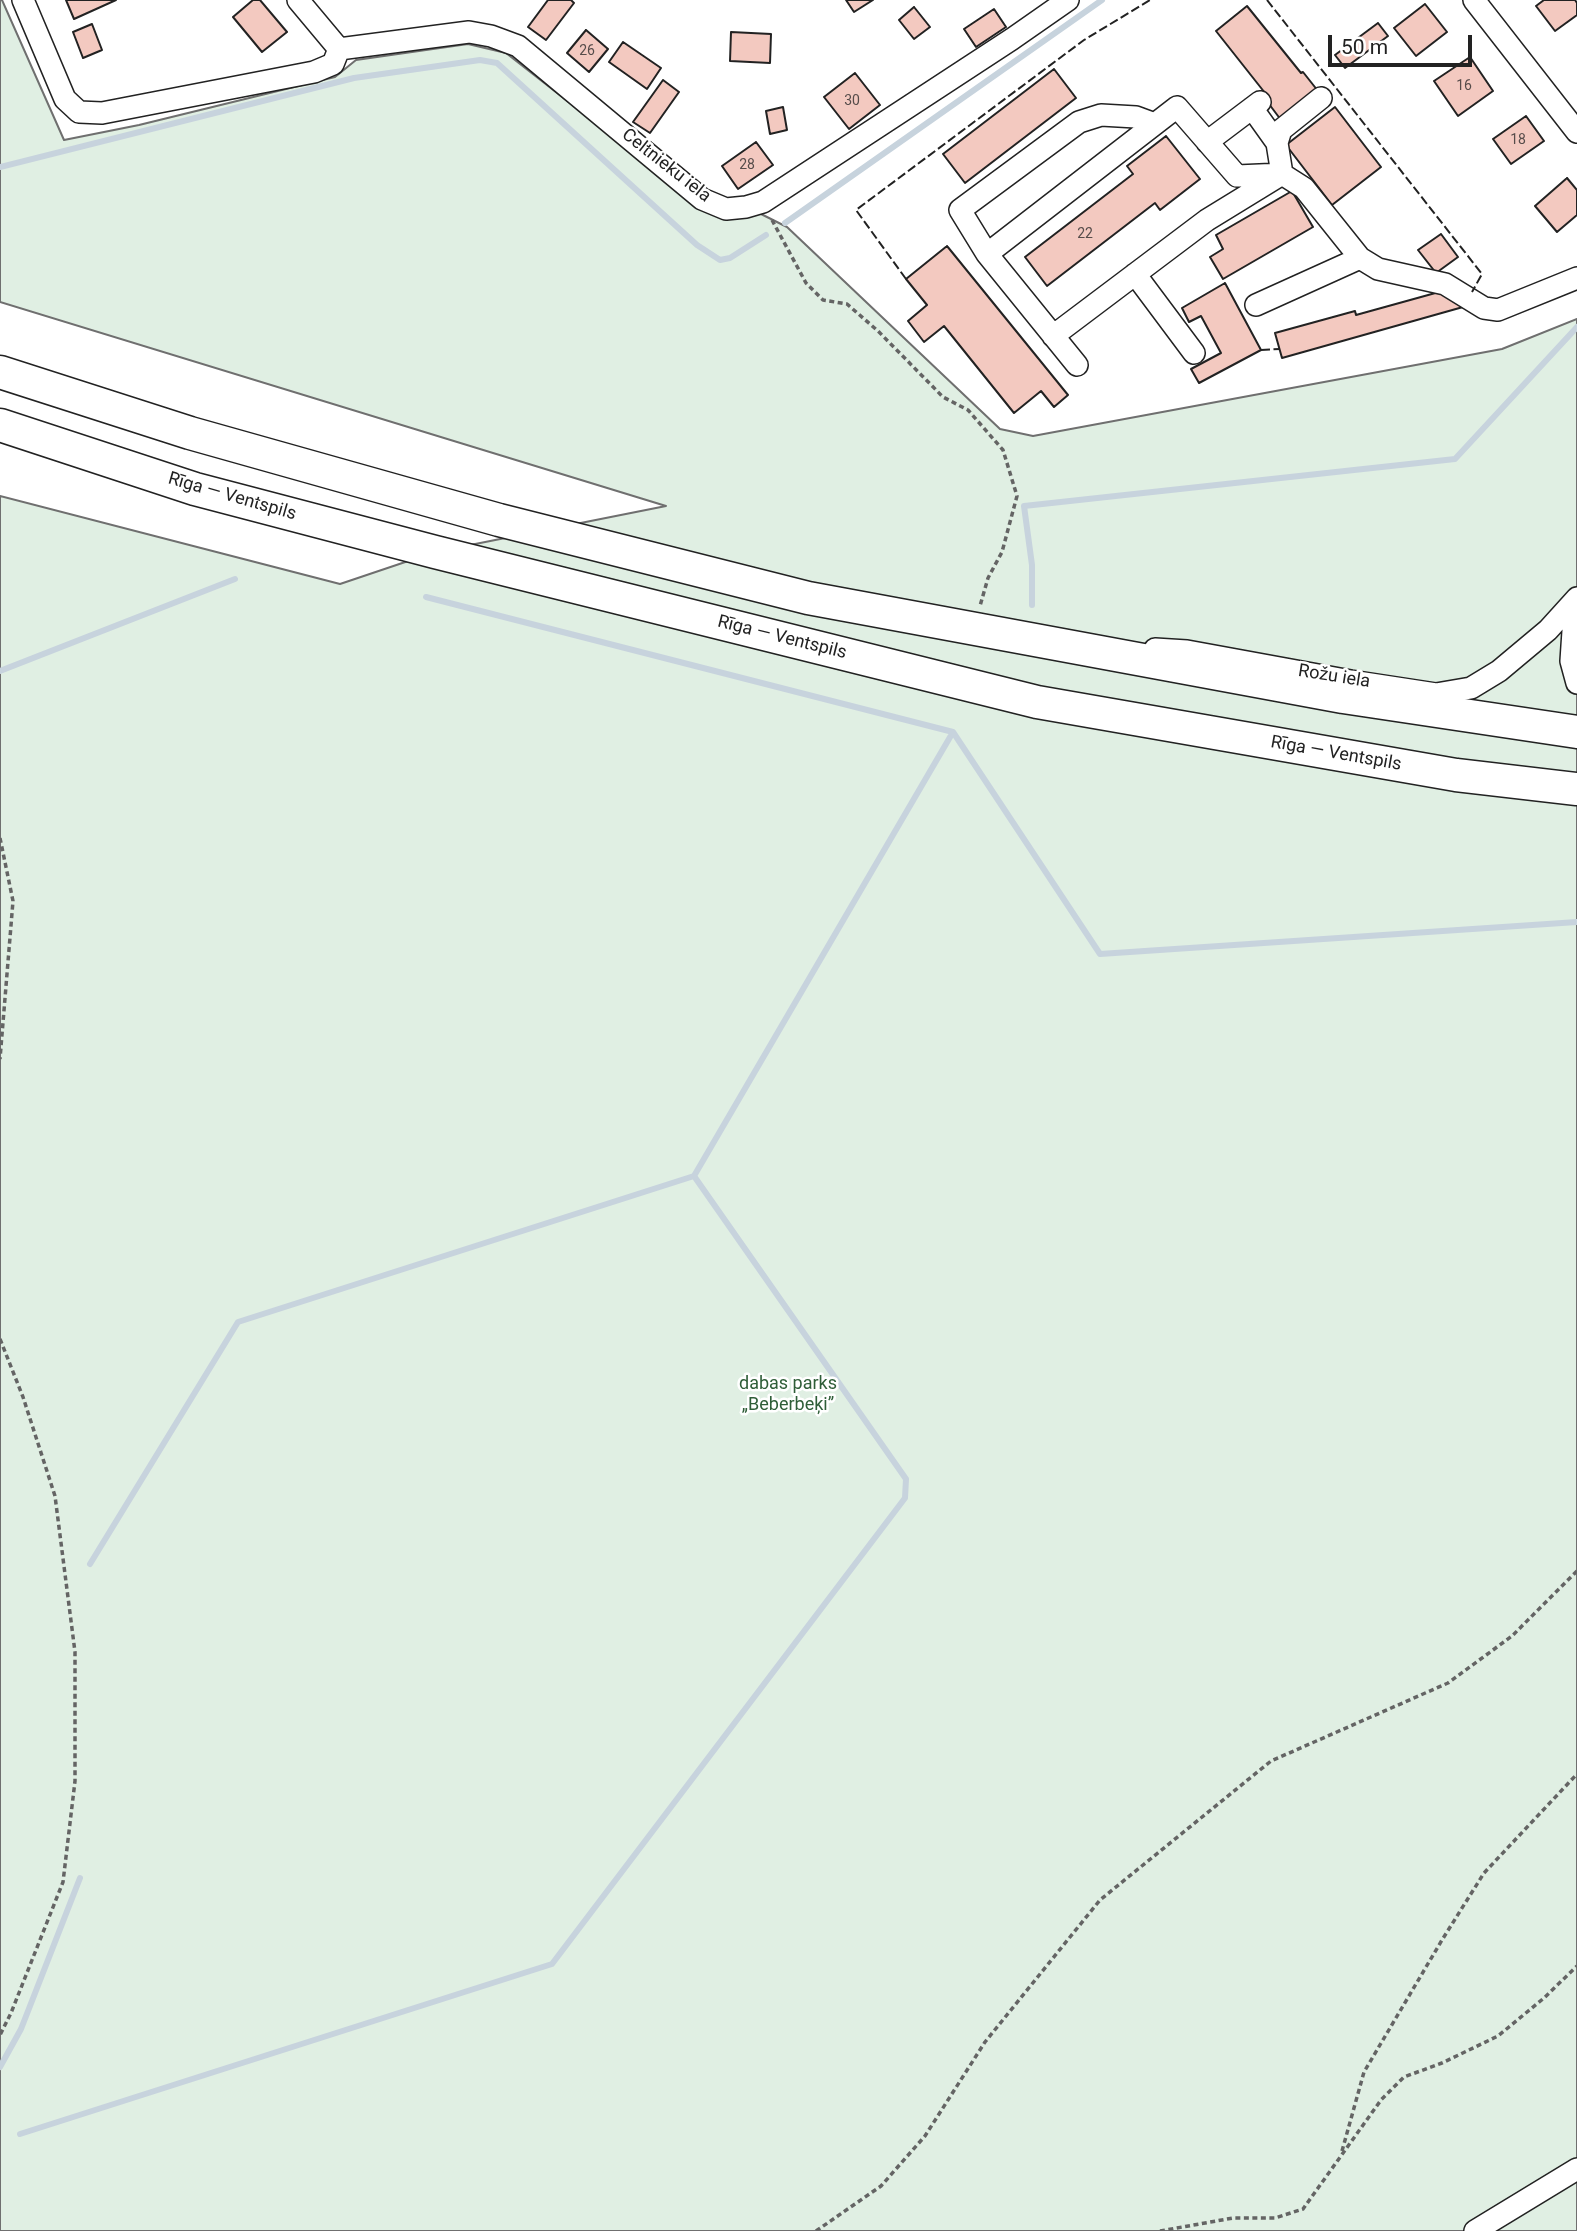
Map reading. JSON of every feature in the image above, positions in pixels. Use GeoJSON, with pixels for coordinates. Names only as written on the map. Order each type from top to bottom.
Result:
{"type":"FeatureCollection","features":[{"type":"Feature","properties":{"kind":"highway"},"geometry":{"type":"LineString","coordinates":[[0,372],[190,433],[499,520],[808,597],[1342,697],[1577,732]]}},
{"type":"Feature","properties":{"kind":"highway","name":"Rīga — Ventspils"},"geometry":{"type":"LineString","coordinates":[[0,425],[195,489],[435,552],[1037,702],[1456,775],[1577,789]]}},
{"type":"Feature","properties":{"kind":"street"},"geometry":{"type":"LineString","coordinates":[[23,0],[65,99],[79,112],[102,113],[314,72],[333,64],[339,49],[298,0]]}},
{"type":"Feature","properties":{"kind":"street","name":"Celtnieku iela"},"geometry":{"type":"LineString","coordinates":[[339,49],[468,32],[491,36],[518,46],[702,199],[726,209],[763,202],[1068,0]]}},
{"type":"Feature","properties":{"kind":"street"},"geometry":{"type":"LineString","coordinates":[[1474,0],[1577,132]]}},
{"type":"Feature","properties":{"kind":"street"},"geometry":{"type":"LineString","coordinates":[[1277,143],[1281,130],[1321,98]]}},
{"type":"Feature","properties":{"kind":"street"},"geometry":{"type":"LineString","coordinates":[[1208,142],[1256,105],[1277,143],[1282,174]]}},
{"type":"Feature","properties":{"kind":"street"},"geometry":{"type":"LineString","coordinates":[[988,254],[1177,107],[1237,176],[1282,174],[1304,188],[1360,258],[1378,269],[1445,284],[1484,308],[1498,310],[1577,278]]}},
{"type":"Feature","properties":{"kind":"street"},"geometry":{"type":"LineString","coordinates":[[1077,365],[988,254],[960,210],[1079,122],[1101,116],[1136,117],[1155,124]]}},
{"type":"Feature","properties":{"kind":"street"},"geometry":{"type":"LineString","coordinates":[[1053,336],[1207,220],[1282,174]]}},
{"type":"Feature","properties":{"kind":"street"},"geometry":{"type":"LineString","coordinates":[[1256,305],[1360,258]]}},
{"type":"Feature","properties":{"kind":"street"},"geometry":{"type":"LineString","coordinates":[[1135,274],[1194,353]]}},
{"type":"Feature","properties":{"kind":"street","name":"Rožu iela"},"geometry":{"type":"LineString","coordinates":[[1059,646],[1114,646],[1186,652],[1436,694],[1471,688],[1499,671],[1548,630],[1577,598]]}},
{"type":"Feature","properties":{"kind":"street"},"geometry":{"type":"LineString","coordinates":[[1577,619],[1573,631],[1571,661],[1577,683]]}},
{"type":"Feature","properties":{"kind":"street"},"geometry":{"type":"LineString","coordinates":[[1475,2231],[1577,2169]]}},
{"type":"Feature","properties":{"kind":"path"},"geometry":{"type":"LineString","coordinates":[[763,202],[806,283],[823,300],[847,304],[943,397],[968,410],[1003,450],[1017,496],[1002,552],[988,578],[984,596],[970,629]]}},
{"type":"Feature","properties":{"kind":"path"},"geometry":{"type":"LineString","coordinates":[[0,838],[13,901],[0,1059]]}},
{"type":"Feature","properties":{"kind":"path"},"geometry":{"type":"LineString","coordinates":[[0,1339],[23,1397],[55,1496],[75,1652],[75,1781],[63,1882],[0,2035]]}},
{"type":"Feature","properties":{"kind":"path"},"geometry":{"type":"LineString","coordinates":[[816,2231],[881,2186],[925,2136],[985,2042],[1100,1899],[1271,1761],[1448,1683],[1512,1636],[1577,1571]]}},
{"type":"Feature","properties":{"kind":"path"},"geometry":{"type":"LineString","coordinates":[[1341,2156],[1364,2072],[1442,1940],[1484,1873],[1577,1774]]}},
{"type":"Feature","properties":{"kind":"path"},"geometry":{"type":"LineString","coordinates":[[1160,2231],[1233,2218],[1275,2218],[1303,2209],[1381,2100],[1404,2077],[1443,2063],[1498,2036],[1577,1966]]}},
{"type":"Feature","properties":{"kind":"green space","name":"dabas parks „Beberbeķi”"},"geometry":{"type":"Polygon","coordinates":[[[0,0],[64,140],[139,125],[335,77],[356,60],[468,44],[506,53],[713,215],[757,212],[787,227],[1000,429],[1033,436],[1502,349],[1577,319],[1577,2231],[0,2231],[0,496],[340,584],[435,552],[666,506],[0,302],[0,0]]]}},
{"type":"Feature","properties":{"kind":"building"},"geometry":{"type":"Polygon","coordinates":[[[66,0],[116,0],[74,19],[66,0]]]}},
{"type":"Feature","properties":{"kind":"building"},"geometry":{"type":"Polygon","coordinates":[[[253,0],[260,0],[287,32],[262,52],[233,17],[253,0]]]}},
{"type":"Feature","properties":{"kind":"building"},"geometry":{"type":"Polygon","coordinates":[[[548,0],[571,0],[574,3],[546,40],[528,27],[548,0]]]}},
{"type":"Feature","properties":{"kind":"building"},"geometry":{"type":"Polygon","coordinates":[[[846,0],[873,0],[854,12],[846,0]]]}},
{"type":"Feature","properties":{"kind":"building"},"geometry":{"type":"Polygon","coordinates":[[[1544,0],[1575,0],[1577,15],[1555,31],[1536,6],[1544,0]]]}},
{"type":"Feature","properties":{"kind":"building"},"geometry":{"type":"Polygon","coordinates":[[[1425,4],[1447,32],[1416,56],[1394,28],[1425,4]]]}},
{"type":"Feature","properties":{"kind":"building"},"geometry":{"type":"Polygon","coordinates":[[[1247,6],[1318,91],[1281,120],[1266,100],[1269,98],[1216,31],[1247,6]]]}},
{"type":"Feature","properties":{"kind":"building"},"geometry":{"type":"Polygon","coordinates":[[[914,7],[930,27],[914,39],[899,20],[914,7]]]}},
{"type":"Feature","properties":{"kind":"building"},"geometry":{"type":"Polygon","coordinates":[[[994,9],[1006,27],[976,47],[964,29],[994,9]]]}},
{"type":"Feature","properties":{"kind":"building"},"geometry":{"type":"Polygon","coordinates":[[[1378,23],[1388,36],[1345,68],[1335,55],[1378,23]]]}},
{"type":"Feature","properties":{"kind":"building"},"geometry":{"type":"Polygon","coordinates":[[[92,24],[102,50],[83,58],[73,32],[92,24]]]}},
{"type":"Feature","properties":{"kind":"building"},"geometry":{"type":"Polygon","coordinates":[[[586,30],[608,49],[589,72],[567,53],[586,30]]]}},
{"type":"Feature","properties":{"kind":"building"},"geometry":{"type":"Polygon","coordinates":[[[731,32],[771,34],[770,63],[730,61],[731,32]]]}},
{"type":"Feature","properties":{"kind":"building"},"geometry":{"type":"Polygon","coordinates":[[[623,42],[661,68],[647,89],[609,62],[623,42]]]}},
{"type":"Feature","properties":{"kind":"building"},"geometry":{"type":"Polygon","coordinates":[[[1470,57],[1493,91],[1458,116],[1434,81],[1470,57]]]}},
{"type":"Feature","properties":{"kind":"building"},"geometry":{"type":"Polygon","coordinates":[[[1054,69],[1076,98],[965,183],[943,154],[1054,69]]]}},
{"type":"Feature","properties":{"kind":"building"},"geometry":{"type":"Polygon","coordinates":[[[855,73],[880,105],[849,129],[824,97],[855,73]]]}},
{"type":"Feature","properties":{"kind":"building"},"geometry":{"type":"Polygon","coordinates":[[[663,80],[679,92],[650,133],[633,122],[663,80]]]}},
{"type":"Feature","properties":{"kind":"building"},"geometry":{"type":"Polygon","coordinates":[[[783,107],[787,130],[770,134],[766,111],[783,107]]]}},
{"type":"Feature","properties":{"kind":"building"},"geometry":{"type":"Polygon","coordinates":[[[1335,107],[1381,167],[1332,205],[1286,145],[1335,107]]]}},
{"type":"Feature","properties":{"kind":"building"},"geometry":{"type":"Polygon","coordinates":[[[1526,116],[1544,141],[1511,164],[1493,139],[1526,116]]]}},
{"type":"Feature","properties":{"kind":"building"},"geometry":{"type":"Polygon","coordinates":[[[1166,136],[1200,179],[1160,210],[1155,203],[1047,286],[1025,257],[1133,174],[1127,166],[1166,136]]]}},
{"type":"Feature","properties":{"kind":"building"},"geometry":{"type":"Polygon","coordinates":[[[756,142],[773,165],[738,189],[722,166],[756,142]]]}},
{"type":"Feature","properties":{"kind":"building"},"geometry":{"type":"Polygon","coordinates":[[[1567,178],[1577,190],[1577,215],[1557,232],[1535,206],[1567,178]]]}},
{"type":"Feature","properties":{"kind":"building"},"geometry":{"type":"Polygon","coordinates":[[[1292,191],[1313,227],[1223,279],[1210,257],[1223,249],[1216,235],[1292,191]]]}},
{"type":"Feature","properties":{"kind":"building"},"geometry":{"type":"Polygon","coordinates":[[[1441,234],[1458,257],[1436,273],[1418,250],[1441,234]]]}},
{"type":"Feature","properties":{"kind":"building"},"geometry":{"type":"Polygon","coordinates":[[[947,246],[1068,395],[1054,407],[1041,391],[1014,413],[944,326],[924,342],[908,321],[927,305],[906,279],[947,246]]]}},
{"type":"Feature","properties":{"kind":"building"},"geometry":{"type":"Polygon","coordinates":[[[1225,283],[1261,350],[1199,383],[1191,369],[1221,353],[1201,316],[1189,322],[1182,308],[1225,283]]]}},
{"type":"Feature","properties":{"kind":"building"},"geometry":{"type":"Polygon","coordinates":[[[1439,292],[1463,307],[1282,358],[1275,333],[1355,311],[1356,315],[1439,292]]]}},
{"type":"Feature","properties":{"kind":"waterway"},"geometry":{"type":"LineString","coordinates":[[785,223],[1102,0]]}},
{"type":"Feature","properties":{"kind":"waterway"},"geometry":{"type":"LineString","coordinates":[[0,167],[354,78],[480,60],[497,63],[697,245],[720,260],[730,258],[766,235]]}},
{"type":"Feature","properties":{"kind":"waterway"},"geometry":{"type":"LineString","coordinates":[[1032,605],[1032,565],[1024,506],[1455,459],[1577,327]]}},
{"type":"Feature","properties":{"kind":"waterway"},"geometry":{"type":"LineString","coordinates":[[0,671],[235,579]]}},
{"type":"Feature","properties":{"kind":"waterway"},"geometry":{"type":"LineString","coordinates":[[426,597],[953,732],[1100,954],[1577,922]]}},
{"type":"Feature","properties":{"kind":"waterway"},"geometry":{"type":"LineString","coordinates":[[90,1564],[238,1322],[694,1176],[953,732]]}},
{"type":"Feature","properties":{"kind":"waterway"},"geometry":{"type":"LineString","coordinates":[[20,2134],[552,1964],[905,1498],[906,1479],[694,1176]]}},
{"type":"Feature","properties":{"kind":"waterway"},"geometry":{"type":"LineString","coordinates":[[0,2067],[21,2029],[80,1878]]}},
{"type":"Feature","properties":{"kind":"fence"},"geometry":{"type":"LineString","coordinates":[[906,279],[856,210],[1084,40],[1150,0]]}},
{"type":"Feature","properties":{"kind":"fence"},"geometry":{"type":"LineString","coordinates":[[1267,0],[1482,274],[1472,292]]}},
{"type":"Feature","properties":{"kind":"fence"},"geometry":{"type":"LineString","coordinates":[[1261,350],[1280,349]]}}]}
